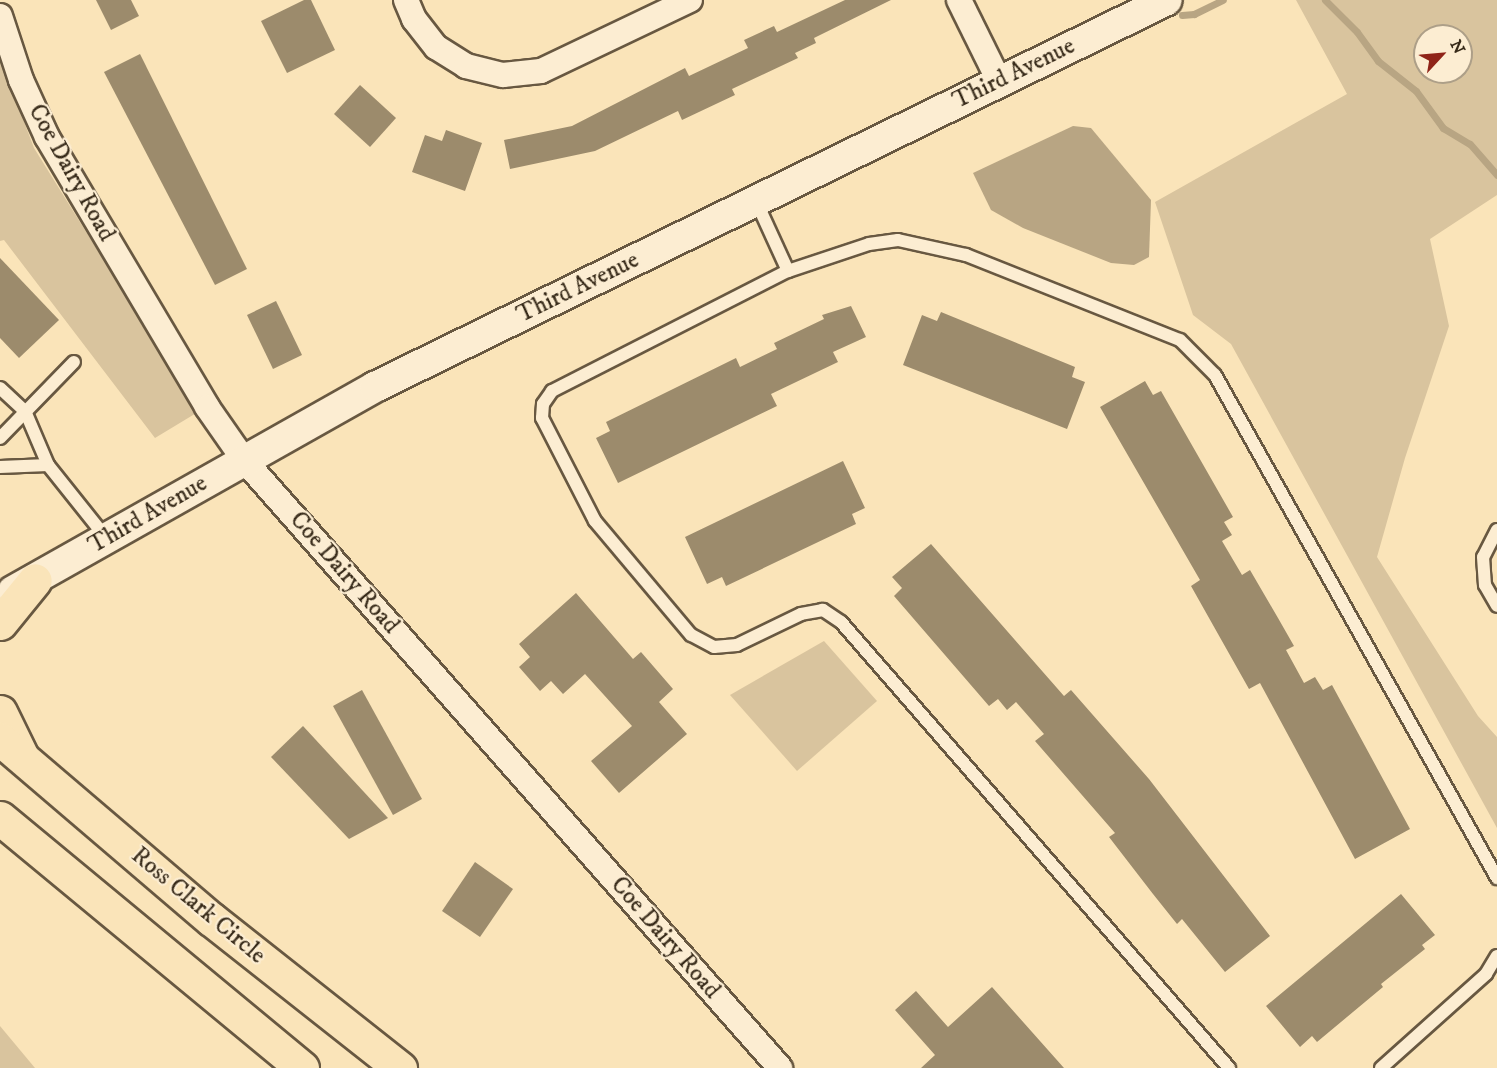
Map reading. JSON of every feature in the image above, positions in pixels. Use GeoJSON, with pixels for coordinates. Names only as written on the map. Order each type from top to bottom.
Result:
{"type":"FeatureCollection","features":[{"type":"Feature","properties":{"kind":"highway"},"geometry":{"type":"LineString","coordinates":[[0,623],[35,580]]}},
{"type":"Feature","properties":{"kind":"highway"},"geometry":{"type":"LineString","coordinates":[[0,712],[11,748]]}},
{"type":"Feature","properties":{"kind":"highway","name":"Ross Clark Circle"},"geometry":{"type":"LineString","coordinates":[[11,748],[211,918],[366,1058],[400,1068]]}},
{"type":"Feature","properties":{"kind":"highway"},"geometry":{"type":"LineString","coordinates":[[0,818],[302,1068]]}},
{"type":"Feature","properties":{"kind":"street"},"geometry":{"type":"LineString","coordinates":[[406,0],[424,34],[450,58],[484,72],[503,75],[532,73],[559,64],[690,0]]}},
{"type":"Feature","properties":{"kind":"street"},"geometry":{"type":"LineString","coordinates":[[959,0],[999,81]]}},
{"type":"Feature","properties":{"kind":"street","name":"Third Avenue"},"geometry":{"type":"LineString","coordinates":[[0,598],[375,387],[1167,0]]}},
{"type":"Feature","properties":{"kind":"street","name":"Coe Dairy Road"},"geometry":{"type":"LineString","coordinates":[[0,15],[21,80],[47,136],[207,407],[244,460],[780,1068]]}},
{"type":"Feature","properties":{"kind":"lane"},"geometry":{"type":"LineString","coordinates":[[755,200],[788,272]]}},
{"type":"Feature","properties":{"kind":"lane"},"geometry":{"type":"LineString","coordinates":[[1229,1068],[841,622],[823,610],[801,614],[737,645],[714,647],[691,635],[589,511],[542,418],[543,404],[552,390],[788,272],[869,244],[898,240],[925,243],[966,255],[1180,340],[1197,353],[1215,375],[1497,878]]}},
{"type":"Feature","properties":{"kind":"lane"},"geometry":{"type":"LineString","coordinates":[[0,438],[74,362]]}},
{"type":"Feature","properties":{"kind":"lane"},"geometry":{"type":"LineString","coordinates":[[0,388],[25,411],[48,465],[107,539]]}},
{"type":"Feature","properties":{"kind":"lane"},"geometry":{"type":"LineString","coordinates":[[0,467],[48,465]]}},
{"type":"Feature","properties":{"kind":"lane"},"geometry":{"type":"LineString","coordinates":[[1497,530],[1483,558],[1485,585],[1497,606]]}},
{"type":"Feature","properties":{"kind":"lane"},"geometry":{"type":"LineString","coordinates":[[1381,1068],[1486,974],[1497,956]]}},
{"type":"Feature","properties":{"kind":"shaded area"},"geometry":{"type":"Polygon","coordinates":[[[1296,0],[1497,0],[1497,195],[1430,239],[1449,326],[1405,458],[1377,557],[1478,716],[1497,737],[1497,828],[1231,344],[1193,315],[1155,202],[1347,94],[1296,0]]]}},
{"type":"Feature","properties":{"kind":"shaded area"},"geometry":{"type":"Polygon","coordinates":[[[0,58],[34,148],[198,412],[155,438],[4,240],[0,241],[0,58]]]}},
{"type":"Feature","properties":{"kind":"shaded area"},"geometry":{"type":"Polygon","coordinates":[[[1073,126],[1091,128],[1151,200],[1149,257],[1134,265],[1111,263],[1023,228],[991,210],[973,173],[1073,126]]]}},
{"type":"Feature","properties":{"kind":"shaded area"},"geometry":{"type":"Polygon","coordinates":[[[824,641],[877,701],[797,771],[730,695],[824,641]]]}},
{"type":"Feature","properties":{"kind":"shaded area"},"geometry":{"type":"Polygon","coordinates":[[[0,1026],[35,1068],[0,1068],[0,1026]]]}},
{"type":"Feature","properties":{"kind":"building"},"geometry":{"type":"Polygon","coordinates":[[[96,0],[131,0],[139,16],[111,30],[96,0]]]}},
{"type":"Feature","properties":{"kind":"building"},"geometry":{"type":"Polygon","coordinates":[[[304,0],[311,0],[335,50],[287,73],[261,21],[304,0]]]}},
{"type":"Feature","properties":{"kind":"building"},"geometry":{"type":"Polygon","coordinates":[[[845,0],[891,0],[814,38],[816,43],[795,53],[798,58],[732,89],[735,95],[682,120],[678,111],[595,151],[510,169],[504,140],[572,126],[685,68],[689,76],[748,48],[744,40],[774,26],[777,32],[845,0]]]}},
{"type":"Feature","properties":{"kind":"building"},"geometry":{"type":"Polygon","coordinates":[[[140,54],[247,269],[215,285],[104,72],[140,54]]]}},
{"type":"Feature","properties":{"kind":"building"},"geometry":{"type":"Polygon","coordinates":[[[360,85],[396,118],[370,147],[334,114],[360,85]]]}},
{"type":"Feature","properties":{"kind":"building"},"geometry":{"type":"Polygon","coordinates":[[[446,130],[482,143],[465,191],[412,172],[425,135],[442,141],[446,130]]]}},
{"type":"Feature","properties":{"kind":"building"},"geometry":{"type":"Polygon","coordinates":[[[0,258],[59,320],[19,358],[0,338],[0,258]]]}},
{"type":"Feature","properties":{"kind":"building"},"geometry":{"type":"Polygon","coordinates":[[[276,301],[302,355],[273,369],[247,315],[276,301]]]}},
{"type":"Feature","properties":{"kind":"building"},"geometry":{"type":"Polygon","coordinates":[[[851,306],[866,337],[833,352],[838,362],[771,394],[777,406],[618,483],[596,438],[610,431],[606,422],[736,358],[740,367],[777,349],[774,343],[824,319],[822,315],[851,306]]]}},
{"type":"Feature","properties":{"kind":"building"},"geometry":{"type":"Polygon","coordinates":[[[941,312],[1075,367],[1072,377],[1085,382],[1067,429],[903,365],[922,315],[937,321],[941,312]]]}},
{"type":"Feature","properties":{"kind":"building"},"geometry":{"type":"Polygon","coordinates":[[[1145,381],[1153,395],[1161,391],[1233,517],[1224,522],[1232,535],[1222,541],[1242,575],[1250,570],[1278,618],[1294,646],[1286,650],[1304,683],[1315,677],[1323,690],[1332,685],[1410,829],[1355,859],[1260,683],[1249,689],[1191,586],[1200,580],[1100,407],[1145,381]]]}},
{"type":"Feature","properties":{"kind":"building"},"geometry":{"type":"Polygon","coordinates":[[[843,461],[865,508],[852,514],[856,524],[726,586],[722,577],[707,584],[685,537],[843,461]]]}},
{"type":"Feature","properties":{"kind":"building"},"geometry":{"type":"Polygon","coordinates":[[[931,544],[1064,696],[1071,690],[1149,779],[1270,936],[1225,972],[1182,919],[1177,924],[1153,894],[1109,837],[1115,833],[1035,741],[1044,734],[1016,702],[1007,710],[998,699],[989,706],[894,596],[902,588],[892,577],[931,544]]]}},
{"type":"Feature","properties":{"kind":"building"},"geometry":{"type":"Polygon","coordinates":[[[576,593],[633,659],[641,652],[673,689],[659,702],[687,734],[619,793],[591,761],[632,726],[585,674],[563,694],[551,681],[540,691],[519,667],[530,657],[519,644],[576,593]]]}},
{"type":"Feature","properties":{"kind":"building"},"geometry":{"type":"Polygon","coordinates":[[[362,690],[422,799],[393,815],[333,706],[362,690]]]}},
{"type":"Feature","properties":{"kind":"building"},"geometry":{"type":"Polygon","coordinates":[[[303,726],[388,818],[349,839],[271,757],[303,726]]]}},
{"type":"Feature","properties":{"kind":"building"},"geometry":{"type":"Polygon","coordinates":[[[475,862],[513,889],[480,937],[442,911],[475,862]]]}},
{"type":"Feature","properties":{"kind":"building"},"geometry":{"type":"Polygon","coordinates":[[[1401,894],[1435,935],[1422,945],[1425,949],[1381,984],[1383,987],[1317,1042],[1312,1036],[1300,1047],[1266,1006],[1401,894]]]}},
{"type":"Feature","properties":{"kind":"building"},"geometry":{"type":"Polygon","coordinates":[[[992,987],[1064,1068],[921,1068],[935,1055],[895,1010],[916,991],[948,1027],[992,987]]]}},
{"type":"Feature","properties":{"kind":"waterway"},"geometry":{"type":"LineString","coordinates":[[1182,15],[1194,14],[1223,0]]}},
{"type":"Feature","properties":{"kind":"waterway"},"geometry":{"type":"LineString","coordinates":[[1325,0],[1357,32],[1378,61],[1416,91],[1443,128],[1470,144],[1497,175]]}}]}
